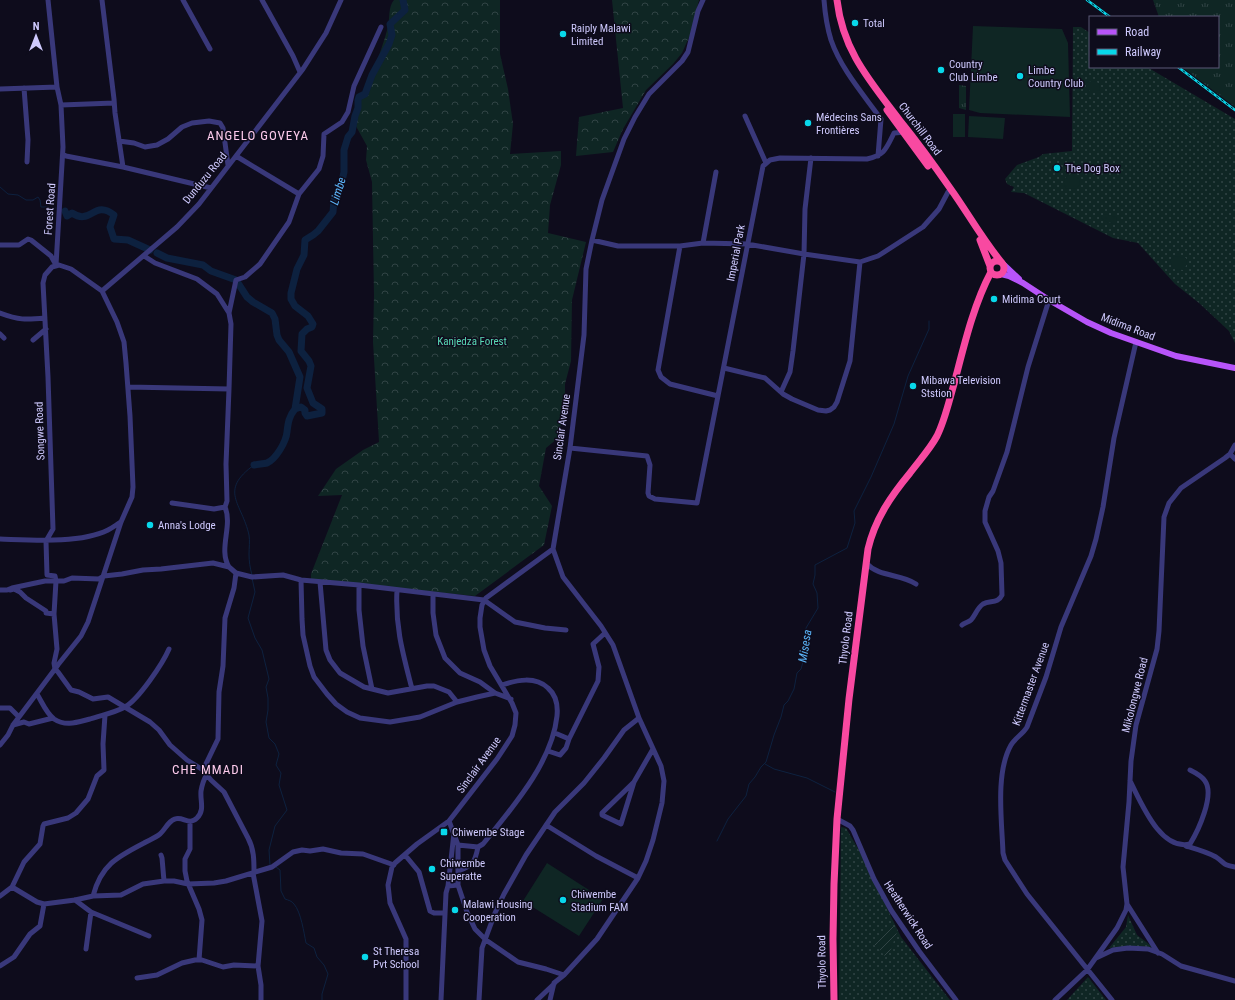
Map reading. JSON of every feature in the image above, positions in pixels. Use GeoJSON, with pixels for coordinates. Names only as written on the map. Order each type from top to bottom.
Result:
{"type":"FeatureCollection","features":[{"type":"Feature","properties":{"kind":"highway","name":"Churchill Road"},"geometry":{"type":"LineString","coordinates":[[834,0],[841,35],[853,62],[950,190],[983,240],[1002,263]]}},
{"type":"Feature","properties":{"kind":"highway","name":"Churchill Road"},"geometry":{"type":"LineString","coordinates":[[837,0],[844,34],[853,54],[906,132]]}},
{"type":"Feature","properties":{"kind":"highway","name":"Churchill Road"},"geometry":{"type":"LineString","coordinates":[[950,190],[980,241],[990,269]]}},
{"type":"Feature","properties":{"kind":"highway"},"geometry":{"type":"LineString","coordinates":[[996,261],[1002,263],[1004,268],[1000,275],[993,275],[990,269],[996,261]]}},
{"type":"Feature","properties":{"kind":"highway","name":"Thyolo Road"},"geometry":{"type":"LineString","coordinates":[[834,1000],[833,892],[837,819],[849,699],[870,542],[879,516],[892,496],[937,436],[946,411],[977,305],[990,269]]}},
{"type":"Feature","properties":{"kind":"highway","name":"Thyolo Road"},"geometry":{"type":"LineString","coordinates":[[977,305],[992,282],[1000,275]]}},
{"type":"Feature","properties":{"kind":"main road","name":"Midima Road"},"geometry":{"type":"LineString","coordinates":[[1002,263],[1023,283]]}},
{"type":"Feature","properties":{"kind":"main road","name":"Midima Road"},"geometry":{"type":"LineString","coordinates":[[1000,275],[1010,276],[1023,283],[1087,322],[1136,342],[1176,356],[1235,368]]}},
{"type":"Feature","properties":{"kind":"street","name":"Forest Road"},"geometry":{"type":"LineString","coordinates":[[48,0],[57,87],[61,105],[63,154],[56,265]]}},
{"type":"Feature","properties":{"kind":"street"},"geometry":{"type":"LineString","coordinates":[[102,0],[123,167]]}},
{"type":"Feature","properties":{"kind":"street"},"geometry":{"type":"LineString","coordinates":[[183,0],[210,49]]}},
{"type":"Feature","properties":{"kind":"street"},"geometry":{"type":"LineString","coordinates":[[262,0],[293,56],[300,72]]}},
{"type":"Feature","properties":{"kind":"street","name":"Dunduzu Road"},"geometry":{"type":"LineString","coordinates":[[102,291],[113,280],[178,227],[199,204],[300,72],[326,33],[341,0]]}},
{"type":"Feature","properties":{"kind":"street","name":"Sinclair Avenue"},"geometry":{"type":"LineString","coordinates":[[553,549],[570,448],[584,335],[586,269],[602,200],[624,139],[634,117],[649,94],[682,61],[688,52],[694,33],[698,11],[703,0]]}},
{"type":"Feature","properties":{"kind":"street"},"geometry":{"type":"LineString","coordinates":[[824,0],[830,39],[836,52],[850,76],[881,119],[878,156]]}},
{"type":"Feature","properties":{"kind":"street"},"geometry":{"type":"LineString","coordinates":[[229,567],[224,555],[226,533],[225,508],[227,501],[226,464],[229,389],[229,313],[236,280],[245,277],[260,264],[289,222],[299,194],[319,169],[323,156],[324,134],[342,122],[348,112],[354,86],[381,27]]}},
{"type":"Feature","properties":{"kind":"street"},"geometry":{"type":"LineString","coordinates":[[0,89],[57,87]]}},
{"type":"Feature","properties":{"kind":"street"},"geometry":{"type":"LineString","coordinates":[[24,88],[28,140],[27,162]]}},
{"type":"Feature","properties":{"kind":"street"},"geometry":{"type":"LineString","coordinates":[[61,105],[114,103]]}},
{"type":"Feature","properties":{"kind":"street"},"geometry":{"type":"LineString","coordinates":[[745,116],[766,162],[780,158],[867,158],[878,156],[887,148],[894,133],[906,132]]}},
{"type":"Feature","properties":{"kind":"street"},"geometry":{"type":"LineString","coordinates":[[119,141],[134,143],[145,147],[157,145],[168,139],[182,127],[192,123],[220,123],[223,128],[228,165]]}},
{"type":"Feature","properties":{"kind":"street"},"geometry":{"type":"LineString","coordinates":[[63,154],[66,156],[123,167],[211,188]]}},
{"type":"Feature","properties":{"kind":"street"},"geometry":{"type":"LineString","coordinates":[[236,156],[299,194]]}},
{"type":"Feature","properties":{"kind":"street"},"geometry":{"type":"LineString","coordinates":[[781,392],[790,372],[804,254],[805,209],[811,158]]}},
{"type":"Feature","properties":{"kind":"street","name":"Imperial Park"},"geometry":{"type":"LineString","coordinates":[[570,448],[647,456],[650,465],[649,496],[655,499],[697,503],[763,166],[766,162]]}},
{"type":"Feature","properties":{"kind":"street"},"geometry":{"type":"LineString","coordinates":[[703,243],[716,172]]}},
{"type":"Feature","properties":{"kind":"street"},"geometry":{"type":"LineString","coordinates":[[592,240],[618,246],[680,246],[703,243],[748,244],[860,262],[867,261],[878,256],[923,226],[939,209],[950,190]]}},
{"type":"Feature","properties":{"kind":"street"},"geometry":{"type":"LineString","coordinates":[[0,245],[19,245],[28,239],[31,240],[51,256],[56,265],[71,269],[102,291],[117,322],[124,342],[132,462],[132,497],[121,522],[88,622],[81,636],[13,725],[8,735],[0,745]]}},
{"type":"Feature","properties":{"kind":"street"},"geometry":{"type":"LineString","coordinates":[[680,246],[658,370],[661,377],[670,384],[718,396]]}},
{"type":"Feature","properties":{"kind":"street"},"geometry":{"type":"LineString","coordinates":[[144,256],[155,263],[197,279],[217,294],[229,313]]}},
{"type":"Feature","properties":{"kind":"street"},"geometry":{"type":"LineString","coordinates":[[724,368],[765,378],[792,400],[823,411],[830,410],[834,407],[850,361],[860,262]]}},
{"type":"Feature","properties":{"kind":"street","name":"Songwe Road"},"geometry":{"type":"LineString","coordinates":[[46,541],[53,529],[43,283],[45,275],[52,267],[56,265]]}},
{"type":"Feature","properties":{"kind":"street"},"geometry":{"type":"LineString","coordinates":[[962,625],[971,620],[980,606],[985,603],[997,601],[1000,599],[1002,594],[1001,563],[998,551],[985,522],[985,511],[988,496],[993,490],[1007,452],[1028,367],[1049,300]]}},
{"type":"Feature","properties":{"kind":"street"},"geometry":{"type":"LineString","coordinates":[[0,313],[17,319],[31,320],[45,318]]}},
{"type":"Feature","properties":{"kind":"street"},"geometry":{"type":"LineString","coordinates":[[34,340],[46,330]]}},
{"type":"Feature","properties":{"kind":"street","name":"Kittermaster Avenue"},"geometry":{"type":"LineString","coordinates":[[1112,1000],[1027,894],[1005,860],[1003,853],[1001,804],[1003,768],[1010,747],[1027,727],[1046,677],[1062,627],[1093,550],[1103,507],[1115,432],[1136,342]]}},
{"type":"Feature","properties":{"kind":"street"},"geometry":{"type":"LineString","coordinates":[[128,387],[229,389]]}},
{"type":"Feature","properties":{"kind":"street","name":"Mikolongwe Road"},"geometry":{"type":"LineString","coordinates":[[1087,970],[1121,922],[1126,910],[1127,904],[1123,867],[1131,761],[1136,725],[1157,649],[1161,594],[1163,527],[1166,509],[1172,497],[1181,488],[1230,454],[1235,445]]}},
{"type":"Feature","properties":{"kind":"street"},"geometry":{"type":"LineString","coordinates":[[1230,454],[1235,459]]}},
{"type":"Feature","properties":{"kind":"street"},"geometry":{"type":"LineString","coordinates":[[172,503],[214,509],[225,508]]}},
{"type":"Feature","properties":{"kind":"street"},"geometry":{"type":"LineString","coordinates":[[0,539],[46,541],[85,537],[108,531],[121,522]]}},
{"type":"Feature","properties":{"kind":"street"},"geometry":{"type":"LineString","coordinates":[[46,541],[47,575],[55,576],[56,581],[54,614],[57,649],[54,663],[60,674],[71,690],[93,699],[108,697],[150,722],[160,730],[165,740],[187,760],[205,772],[224,792],[248,838],[254,854],[253,873],[262,921],[258,966],[261,997],[256,1000]]}},
{"type":"Feature","properties":{"kind":"street"},"geometry":{"type":"LineString","coordinates":[[484,600],[553,549],[563,577],[613,645],[639,718],[661,764],[664,775],[663,795],[653,840],[638,878],[597,939],[564,975],[537,1000]]}},
{"type":"Feature","properties":{"kind":"street"},"geometry":{"type":"LineString","coordinates":[[8,590],[45,580],[64,581],[72,578],[99,579],[104,576],[143,570],[213,563],[229,567],[236,573],[252,577],[283,575],[301,580],[359,585],[484,600],[515,622],[545,628],[566,630]]}},
{"type":"Feature","properties":{"kind":"street"},"geometry":{"type":"LineString","coordinates":[[866,563],[876,571],[907,579],[916,584]]}},
{"type":"Feature","properties":{"kind":"street"},"geometry":{"type":"LineString","coordinates":[[94,896],[103,871],[120,856],[160,833],[173,820],[180,818],[190,822],[196,819],[201,812],[201,790],[205,772],[218,739],[219,692],[223,661],[225,618],[234,588],[236,573]]}},
{"type":"Feature","properties":{"kind":"street"},"geometry":{"type":"LineString","coordinates":[[301,580],[303,634],[310,666],[315,678],[336,704],[347,712],[360,718],[390,722],[420,717],[457,702],[496,694]]}},
{"type":"Feature","properties":{"kind":"street"},"geometry":{"type":"LineString","coordinates":[[320,582],[325,645],[329,658],[341,674],[362,686],[390,693],[434,686],[449,692],[457,702]]}},
{"type":"Feature","properties":{"kind":"street"},"geometry":{"type":"LineString","coordinates":[[359,585],[359,610],[363,646],[372,689]]}},
{"type":"Feature","properties":{"kind":"street"},"geometry":{"type":"LineString","coordinates":[[0,590],[14,590],[20,592],[26,598],[46,611],[46,613],[54,614]]}},
{"type":"Feature","properties":{"kind":"street"},"geometry":{"type":"LineString","coordinates":[[397,590],[396,612],[399,639],[412,689]]}},
{"type":"Feature","properties":{"kind":"street"},"geometry":{"type":"LineString","coordinates":[[433,594],[433,613],[436,635],[445,658],[462,674],[480,682],[496,694],[511,699]]}},
{"type":"Feature","properties":{"kind":"street","name":"Sinclair Avenue"},"geometry":{"type":"LineString","coordinates":[[394,864],[419,842],[449,821],[493,766],[512,736],[516,718],[515,710],[511,699],[489,664],[483,644],[480,618],[484,600]]}},
{"type":"Feature","properties":{"kind":"street"},"geometry":{"type":"LineString","coordinates":[[548,751],[560,755],[566,748],[569,739],[598,682],[599,667],[593,644],[605,633]]}},
{"type":"Feature","properties":{"kind":"street"},"geometry":{"type":"LineString","coordinates":[[37,694],[47,712],[53,718],[62,722],[69,724],[105,715],[125,707],[133,701],[164,660],[170,648]]}},
{"type":"Feature","properties":{"kind":"street"},"geometry":{"type":"LineString","coordinates":[[458,871],[468,867],[474,862],[478,847],[513,806],[526,788],[548,751],[555,733],[557,707],[553,693],[544,685],[533,680],[514,681],[502,685]]}},
{"type":"Feature","properties":{"kind":"street"},"geometry":{"type":"LineString","coordinates":[[0,708],[10,708],[19,717]]}},
{"type":"Feature","properties":{"kind":"street"},"geometry":{"type":"LineString","coordinates":[[0,896],[12,887],[24,862],[40,844],[44,824],[68,818],[76,813],[88,799],[97,776],[104,770],[103,744],[105,715]]}},
{"type":"Feature","properties":{"kind":"street"},"geometry":{"type":"LineString","coordinates":[[13,725],[24,722],[29,724],[53,718]]}},
{"type":"Feature","properties":{"kind":"street"},"geometry":{"type":"LineString","coordinates":[[479,1000],[481,951],[504,894],[526,855],[555,812],[592,774],[624,730],[639,718]]}},
{"type":"Feature","properties":{"kind":"street"},"geometry":{"type":"LineString","coordinates":[[555,733],[569,739]]}},
{"type":"Feature","properties":{"kind":"street"},"geometry":{"type":"LineString","coordinates":[[634,782],[602,813],[602,815],[621,823],[634,782],[653,749]]}},
{"type":"Feature","properties":{"kind":"street"},"geometry":{"type":"LineString","coordinates":[[1183,845],[1190,844],[1195,836],[1206,806],[1208,795],[1205,781],[1190,770]]}},
{"type":"Feature","properties":{"kind":"street"},"geometry":{"type":"LineString","coordinates":[[1130,780],[1155,828],[1172,842],[1203,851],[1217,858],[1225,865],[1235,867]]}},
{"type":"Feature","properties":{"kind":"street","name":"Heatherwick Road"},"geometry":{"type":"LineString","coordinates":[[837,819],[854,830],[874,879],[891,910],[919,951],[956,1000]]}},
{"type":"Feature","properties":{"kind":"street"},"geometry":{"type":"LineString","coordinates":[[449,821],[458,845],[458,885],[470,921],[476,931],[508,956],[522,963],[546,968],[564,975]]}},
{"type":"Feature","properties":{"kind":"street"},"geometry":{"type":"LineString","coordinates":[[190,822],[190,849],[185,860],[185,871],[188,884],[197,903],[202,920],[199,960]]}},
{"type":"Feature","properties":{"kind":"street"},"geometry":{"type":"LineString","coordinates":[[546,825],[596,856],[638,878]]}},
{"type":"Feature","properties":{"kind":"street"},"geometry":{"type":"LineString","coordinates":[[441,1000],[444,913],[454,832]]}},
{"type":"Feature","properties":{"kind":"street"},"geometry":{"type":"LineString","coordinates":[[458,845],[478,847]]}},
{"type":"Feature","properties":{"kind":"street"},"geometry":{"type":"LineString","coordinates":[[12,887],[37,902],[44,904],[94,896],[121,895],[144,884],[164,881],[174,881],[188,884],[214,883],[272,867],[294,852],[323,849],[341,853],[366,854],[394,864],[388,878],[388,891],[391,908],[406,939],[406,1000]]}},
{"type":"Feature","properties":{"kind":"street"},"geometry":{"type":"LineString","coordinates":[[161,855],[164,870],[164,881]]}},
{"type":"Feature","properties":{"kind":"street"},"geometry":{"type":"LineString","coordinates":[[405,855],[418,872],[430,911],[432,913],[444,913]]}},
{"type":"Feature","properties":{"kind":"street"},"geometry":{"type":"LineString","coordinates":[[448,886],[458,885]]}},
{"type":"Feature","properties":{"kind":"street"},"geometry":{"type":"LineString","coordinates":[[75,900],[91,912],[149,936]]}},
{"type":"Feature","properties":{"kind":"street"},"geometry":{"type":"LineString","coordinates":[[0,966],[14,957],[30,934],[40,926],[44,904]]}},
{"type":"Feature","properties":{"kind":"street"},"geometry":{"type":"LineString","coordinates":[[1127,904],[1158,953]]}},
{"type":"Feature","properties":{"kind":"street"},"geometry":{"type":"LineString","coordinates":[[86,949],[91,912]]}},
{"type":"Feature","properties":{"kind":"street"},"geometry":{"type":"LineString","coordinates":[[1095,958],[1113,950],[1128,948],[1148,950],[1158,953],[1181,966],[1235,982]]}},
{"type":"Feature","properties":{"kind":"street"},"geometry":{"type":"LineString","coordinates":[[136,978],[156,975],[185,962],[199,960],[222,967],[234,965],[258,966]]}},
{"type":"Feature","properties":{"kind":"street"},"geometry":{"type":"LineString","coordinates":[[1055,1000],[1087,970]]}},
{"type":"Feature","properties":{"kind":"street"},"geometry":{"type":"LineString","coordinates":[[550,1000],[554,983]]}},
{"type":"Feature","properties":{"kind":"green space","name":"Kanjedza Forest"},"geometry":{"type":"Polygon","coordinates":[[[394,0],[500,0],[500,54],[508,89],[513,124],[510,154],[561,151],[561,165],[550,205],[548,233],[586,242],[572,300],[571,361],[565,384],[565,407],[558,438],[546,448],[539,486],[552,506],[544,545],[475,596],[311,580],[311,574],[342,495],[318,496],[336,469],[363,450],[379,442],[373,342],[374,295],[372,182],[366,160],[367,146],[352,119],[381,50],[388,27],[391,6],[394,0]]]}},
{"type":"Feature","properties":{"kind":"green space"},"geometry":{"type":"Polygon","coordinates":[[[612,0],[699,0],[690,35],[682,53],[673,64],[646,90],[623,129],[613,152],[576,156],[579,117],[623,108],[612,0]]]}},
{"type":"Feature","properties":{"kind":"green space"},"geometry":{"type":"Polygon","coordinates":[[[1153,0],[1235,0],[1235,107],[1183,68],[1219,68],[1219,16],[1159,16],[1153,0]]]}},
{"type":"Feature","properties":{"kind":"green space","name":"Limbe Country Club"},"geometry":{"type":"Polygon","coordinates":[[[973,26],[1062,29],[1068,43],[1070,117],[980,113],[969,110],[973,26]]]}},
{"type":"Feature","properties":{"kind":"green space"},"geometry":{"type":"Polygon","coordinates":[[[1073,27],[1081,27],[1089,32],[1089,68],[1149,68],[1235,119],[1235,343],[1229,331],[1199,303],[1175,284],[1138,243],[1113,238],[1024,193],[1011,192],[1014,187],[1007,184],[1005,179],[1017,165],[1039,157],[1043,154],[1072,151],[1073,27]]]}},
{"type":"Feature","properties":{"kind":"green space"},"geometry":{"type":"Polygon","coordinates":[[[1088,81],[1097,82],[1100,86],[1099,91],[1090,91],[1086,88],[1088,81]]]}},
{"type":"Feature","properties":{"kind":"green space"},"geometry":{"type":"Polygon","coordinates":[[[959,85],[966,86],[966,110],[959,108],[959,85]]]}},
{"type":"Feature","properties":{"kind":"green space"},"geometry":{"type":"Polygon","coordinates":[[[953,114],[965,114],[965,137],[953,137],[953,114]]]}},
{"type":"Feature","properties":{"kind":"green space"},"geometry":{"type":"Polygon","coordinates":[[[969,116],[1005,118],[1003,139],[968,137],[969,116]]]}},
{"type":"Feature","properties":{"kind":"green space"},"geometry":{"type":"Polygon","coordinates":[[[1071,174],[1079,179],[1080,185],[1076,188],[1066,189],[1064,180],[1071,174]]]}},
{"type":"Feature","properties":{"kind":"green space"},"geometry":{"type":"Polygon","coordinates":[[[1104,214],[1116,217],[1116,224],[1107,222],[1101,218],[1104,214]]]}},
{"type":"Feature","properties":{"kind":"green space"},"geometry":{"type":"Polygon","coordinates":[[[1174,256],[1186,258],[1187,261],[1183,270],[1174,269],[1170,261],[1174,256]]]}},
{"type":"Feature","properties":{"kind":"green space"},"geometry":{"type":"Polygon","coordinates":[[[841,827],[846,828],[860,852],[901,937],[950,1000],[839,1000],[841,827]]]}},
{"type":"Feature","properties":{"kind":"green space","name":"Chiwembe Stadium FAM"},"geometry":{"type":"Polygon","coordinates":[[[547,863],[603,899],[579,936],[523,901],[547,863]]]}},
{"type":"Feature","properties":{"kind":"green space"},"geometry":{"type":"Polygon","coordinates":[[[1128,915],[1137,935],[1154,948],[1140,946],[1109,948],[1126,927],[1128,915]]]}},
{"type":"Feature","properties":{"kind":"green space"},"geometry":{"type":"Polygon","coordinates":[[[892,924],[897,932],[890,952],[885,956],[874,944],[892,924]]]}},
{"type":"Feature","properties":{"kind":"green space"},"geometry":{"type":"Polygon","coordinates":[[[1088,977],[1106,1000],[1067,1000],[1088,977]]]}},
{"type":"Feature","properties":{"kind":"waterway","name":"Limbe"},"geometry":{"type":"LineString","coordinates":[[254,465],[267,463],[274,458],[280,450],[285,440],[291,414],[295,409],[301,407],[305,410],[307,416],[322,413],[322,409],[313,403],[307,388],[311,366],[301,351],[302,334],[307,329],[312,327],[313,324],[308,316],[295,306],[291,299],[291,293],[297,269],[304,255],[305,240],[318,231],[333,212],[334,200],[340,190],[344,172],[344,150],[348,137],[352,132],[358,108],[358,100],[359,97],[365,94],[372,75],[389,44],[392,35],[390,24],[405,10],[403,0]]}},
{"type":"Feature","properties":{"kind":"waterway"},"geometry":{"type":"LineString","coordinates":[[0,187],[8,194],[18,195],[26,200],[33,200],[38,197],[41,207],[49,207],[53,211],[55,208]]}},
{"type":"Feature","properties":{"kind":"waterway"},"geometry":{"type":"LineString","coordinates":[[65,211],[67,216],[72,213],[84,217],[97,211],[107,211],[114,215],[110,227],[114,239],[128,240],[150,250]]}},
{"type":"Feature","properties":{"kind":"waterway"},"geometry":{"type":"LineString","coordinates":[[157,253],[167,258],[203,265],[211,271],[236,280],[247,297],[272,313],[275,319],[279,340],[289,352],[300,377],[295,409]]}},
{"type":"Feature","properties":{"kind":"waterway","name":"Misesa"},"geometry":{"type":"LineString","coordinates":[[717,841],[728,819],[746,796],[749,784],[766,762],[784,705],[788,701],[794,689],[797,673],[801,669],[808,644],[806,628],[818,608],[817,593],[813,584],[815,565],[847,548],[855,523],[854,511],[871,477],[894,424],[908,376],[929,329],[929,321]]}},
{"type":"Feature","properties":{"kind":"waterway"},"geometry":{"type":"LineString","coordinates":[[252,575],[249,559],[249,535],[235,498],[235,490],[237,482],[243,474],[254,465]]}},
{"type":"Feature","properties":{"kind":"waterway"},"geometry":{"type":"LineString","coordinates":[[252,578],[255,592],[248,618],[255,638],[262,650],[269,679],[266,687],[268,698],[266,722],[269,738],[275,744],[279,754],[276,765],[281,773],[279,785],[287,810],[275,826],[269,850],[270,865]]}},
{"type":"Feature","properties":{"kind":"waterway"},"geometry":{"type":"LineString","coordinates":[[765,764],[774,769],[807,778],[835,792]]}},
{"type":"Feature","properties":{"kind":"waterway"},"geometry":{"type":"LineString","coordinates":[[276,867],[280,870],[281,891],[285,899],[293,903],[299,912],[306,943],[314,948],[317,957],[324,965],[328,974],[322,994],[322,1000]]}},
{"type":"Feature","properties":{"kind":"railway"},"geometry":{"type":"LineString","coordinates":[[1087,0],[1109,16]]}},
{"type":"Feature","properties":{"kind":"railway"},"geometry":{"type":"LineString","coordinates":[[1179,68],[1235,110]]}},
{"type":"Feature","properties":{"kind":"place","name":"Total"},"geometry":{"type":"Point","coordinates":[855,23]}},
{"type":"Feature","properties":{"kind":"place","name":"Raiply Malawi Limited"},"geometry":{"type":"Point","coordinates":[563,34]}},
{"type":"Feature","properties":{"kind":"place","name":"Country Club Limbe"},"geometry":{"type":"Point","coordinates":[941,70]}},
{"type":"Feature","properties":{"kind":"place","name":"Limbe Country Club"},"geometry":{"type":"Point","coordinates":[1020,76]}},
{"type":"Feature","properties":{"kind":"place","name":"Médecins Sans Frontières"},"geometry":{"type":"Point","coordinates":[808,123]}},
{"type":"Feature","properties":{"kind":"place","name":"The Dog Box"},"geometry":{"type":"Point","coordinates":[1057,168]}},
{"type":"Feature","properties":{"kind":"place","name":"Midima Court"},"geometry":{"type":"Point","coordinates":[994,299]}},
{"type":"Feature","properties":{"kind":"place","name":"Mibawa Television Ststion"},"geometry":{"type":"Point","coordinates":[913,386]}},
{"type":"Feature","properties":{"kind":"place","name":"Anna's Lodge"},"geometry":{"type":"Point","coordinates":[150,525]}},
{"type":"Feature","properties":{"kind":"place","name":"Chiwembe Stage"},"geometry":{"type":"Point","coordinates":[444,832]}},
{"type":"Feature","properties":{"kind":"place","name":"Chiwembe Superatte"},"geometry":{"type":"Point","coordinates":[432,869]}},
{"type":"Feature","properties":{"kind":"place","name":"Chiwembe Stadium FAM"},"geometry":{"type":"Point","coordinates":[563,900]}},
{"type":"Feature","properties":{"kind":"place","name":"Malawi Housing Cooperation"},"geometry":{"type":"Point","coordinates":[455,910]}},
{"type":"Feature","properties":{"kind":"place","name":"St Theresa Pvt School"},"geometry":{"type":"Point","coordinates":[365,957]}},
{"type":"Feature","properties":{"kind":"district","name":"ANGELO GOVEYA"},"geometry":{"type":"Point","coordinates":[258,135]}},
{"type":"Feature","properties":{"kind":"district","name":"CHE MMADI"},"geometry":{"type":"Point","coordinates":[208,769]}}]}
